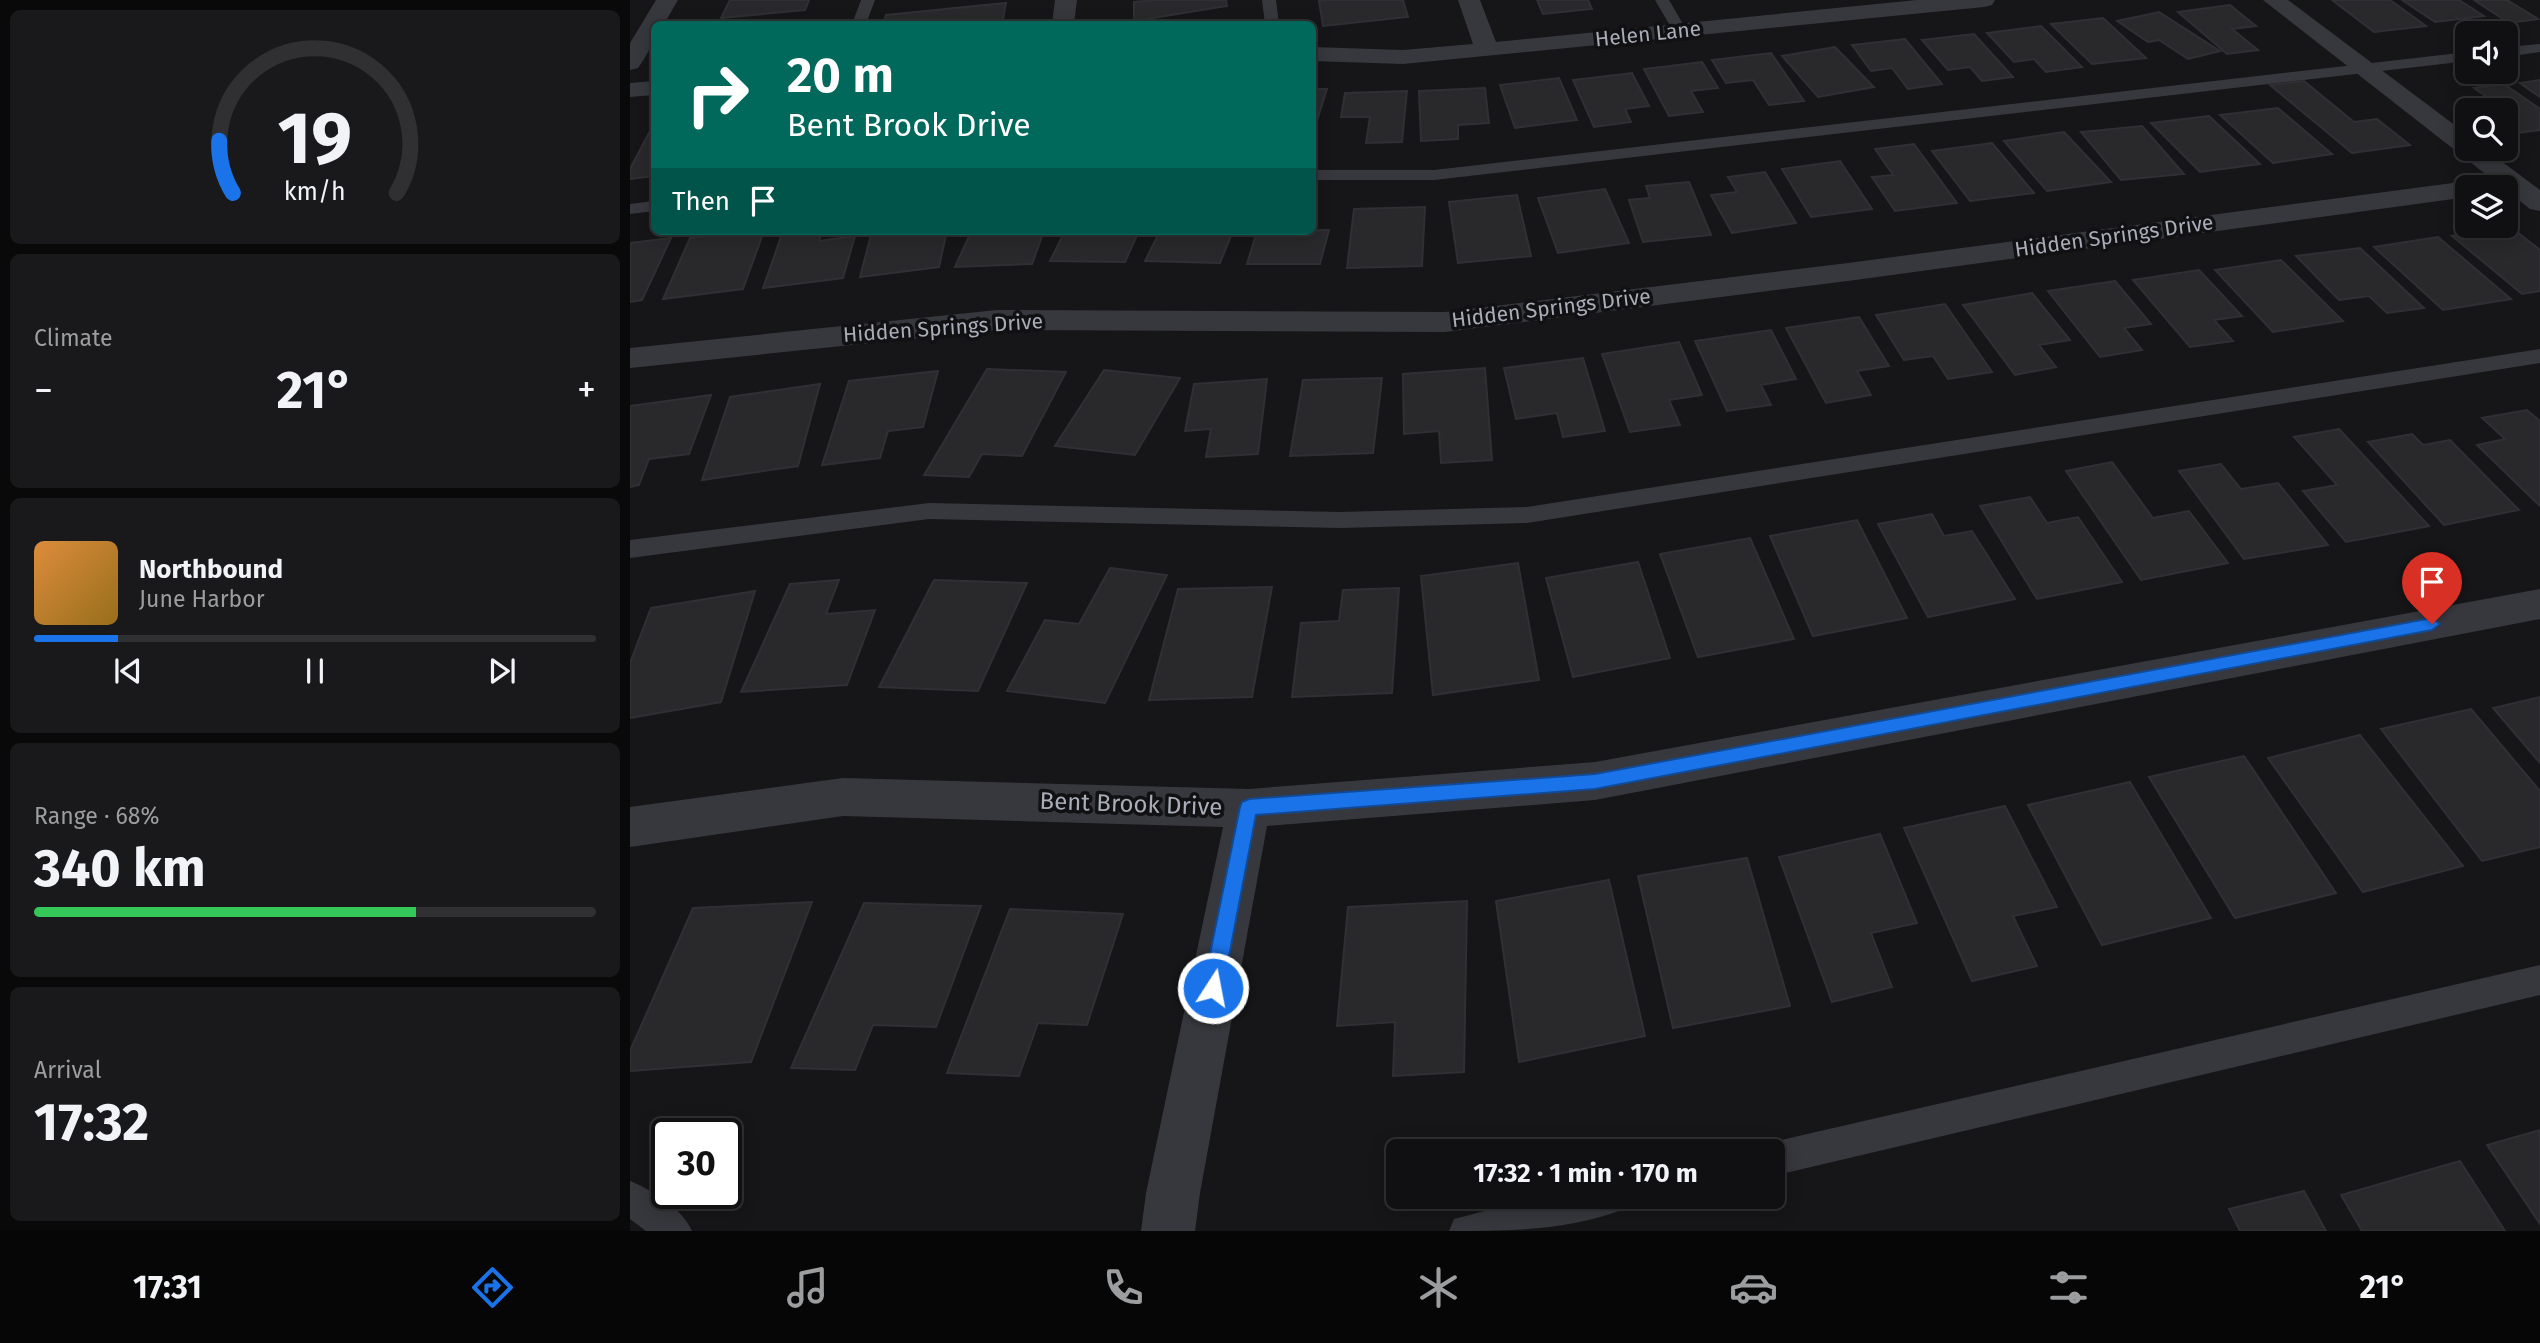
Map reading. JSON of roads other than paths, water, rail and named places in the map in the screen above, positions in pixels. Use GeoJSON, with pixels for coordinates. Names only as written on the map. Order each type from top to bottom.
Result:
{"type":"FeatureCollection","features":[{"type":"Feature","properties":{"kind":"street"},"geometry":{"type":"LineString","coordinates":[[655,21],[667,0]]}},
{"type":"Feature","properties":{"kind":"street"},"geometry":{"type":"LineString","coordinates":[[1063,21],[1066,0]]}},
{"type":"Feature","properties":{"kind":"street"},"geometry":{"type":"LineString","coordinates":[[1469,0],[1487,50]]}},
{"type":"Feature","properties":{"kind":"street","name":"Helen Lane"},"geometry":{"type":"LineString","coordinates":[[1316,54],[1403,57],[1680,31],[1872,6],[1984,0]]}},
{"type":"Feature","properties":{"kind":"street"},"geometry":{"type":"LineString","coordinates":[[2274,0],[2455,138]]}},
{"type":"Feature","properties":{"kind":"street"},"geometry":{"type":"LineString","coordinates":[[630,63],[651,27]]}},
{"type":"Feature","properties":{"kind":"street"},"geometry":{"type":"LineString","coordinates":[[630,90],[651,88]]}},
{"type":"Feature","properties":{"kind":"street"},"geometry":{"type":"LineString","coordinates":[[2491,161],[2527,181],[2540,203]]}},
{"type":"Feature","properties":{"kind":"street","name":"Hidden Springs Drive"},"geometry":{"type":"LineString","coordinates":[[630,358],[997,320],[1445,322],[1848,272],[2455,190]]}},
{"type":"Feature","properties":{"kind":"street","name":"Bent Brook Drive"},"geometry":{"type":"LineString","coordinates":[[630,827],[843,797],[1249,807],[1595,781],[2540,604]]}},
{"type":"Feature","properties":{"kind":"street"},"geometry":{"type":"LineString","coordinates":[[1168,1231],[1173,1193],[1249,807]]}},
{"type":"Feature","properties":{"kind":"lane"},"geometry":{"type":"LineString","coordinates":[[860,21],[868,0]]}},
{"type":"Feature","properties":{"kind":"lane"},"geometry":{"type":"LineString","coordinates":[[1269,0],[1272,21]]}},
{"type":"Feature","properties":{"kind":"lane"},"geometry":{"type":"LineString","coordinates":[[1662,0],[1680,31]]}},
{"type":"Feature","properties":{"kind":"lane"},"geometry":{"type":"LineString","coordinates":[[2518,51],[2540,48]]}},
{"type":"Feature","properties":{"kind":"lane"},"geometry":{"type":"LineString","coordinates":[[1316,175],[1434,175],[2455,57]]}},
{"type":"Feature","properties":{"kind":"lane"},"geometry":{"type":"LineString","coordinates":[[630,209],[651,206]]}},
{"type":"Feature","properties":{"kind":"lane"},"geometry":{"type":"LineString","coordinates":[[630,550],[929,511],[1340,520],[1527,515],[2540,356]]}},
{"type":"Feature","properties":{"kind":"lane"},"geometry":{"type":"LineString","coordinates":[[1785,1156],[2540,980]]}},
{"type":"Feature","properties":{"kind":"lane"},"geometry":{"type":"LineString","coordinates":[[630,1198],[675,1231]]}},
{"type":"Feature","properties":{"kind":"lane"},"geometry":{"type":"LineString","coordinates":[[1466,1231],[1560,1209]]}}]}
